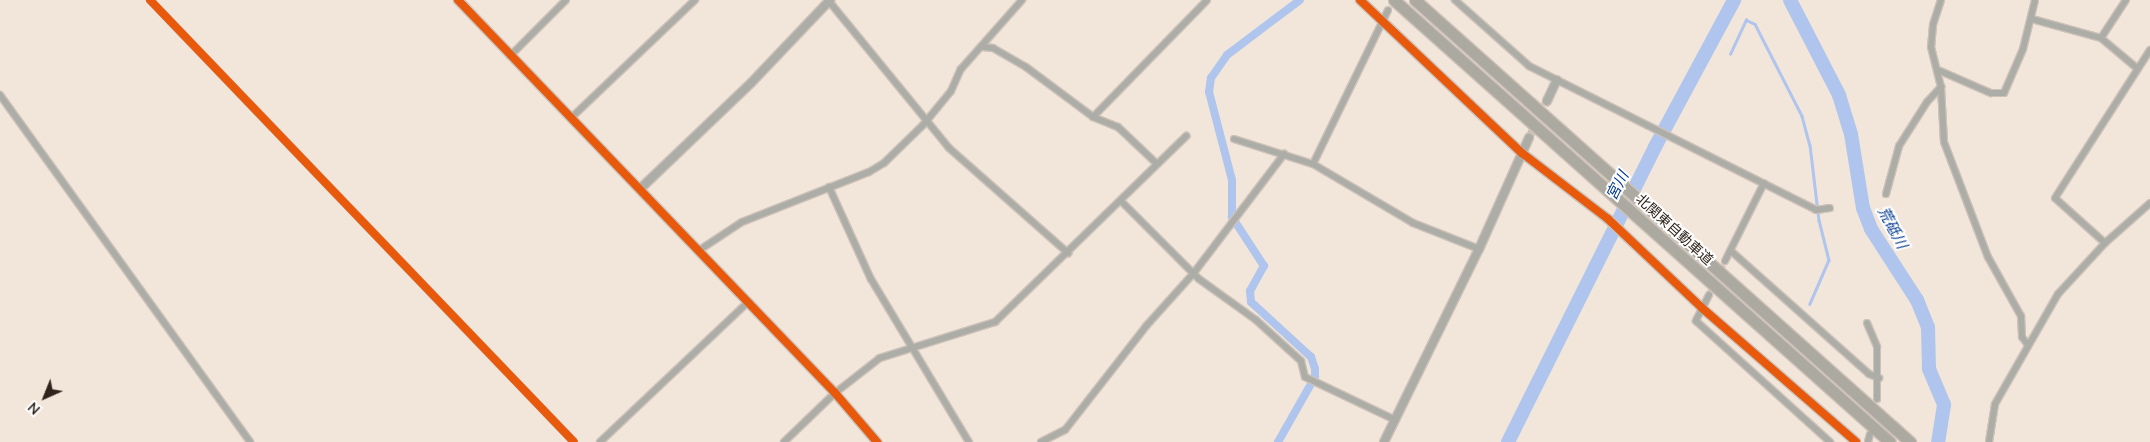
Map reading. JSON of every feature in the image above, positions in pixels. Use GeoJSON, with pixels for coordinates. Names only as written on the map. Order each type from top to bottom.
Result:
{"type":"FeatureCollection","features":[{"type":"Feature","properties":{"kind":"highway","name":"北関東自動車道"},"geometry":{"type":"LineString","coordinates":[[1394,0],[1640,219],[1880,437]]}},
{"type":"Feature","properties":{"kind":"highway","name":"北関東自動車道"},"geometry":{"type":"LineString","coordinates":[[1415,0],[1910,442]]}},
{"type":"Feature","properties":{"kind":"street"},"geometry":{"type":"LineString","coordinates":[[150,0],[574,442]]}},
{"type":"Feature","properties":{"kind":"street"},"geometry":{"type":"LineString","coordinates":[[458,0],[835,393],[877,442]]}},
{"type":"Feature","properties":{"kind":"street"},"geometry":{"type":"LineString","coordinates":[[510,56],[566,0]]}},
{"type":"Feature","properties":{"kind":"street"},"geometry":{"type":"LineString","coordinates":[[571,118],[695,0]]}},
{"type":"Feature","properties":{"kind":"street"},"geometry":{"type":"LineString","coordinates":[[640,189],[751,83],[829,0],[948,148],[1068,253]]}},
{"type":"Feature","properties":{"kind":"street"},"geometry":{"type":"LineString","coordinates":[[698,251],[742,222],[877,168],[910,140],[951,91],[961,70],[983,47],[1002,20],[1022,0]]}},
{"type":"Feature","properties":{"kind":"street"},"geometry":{"type":"LineString","coordinates":[[1093,117],[1207,0]]}},
{"type":"Feature","properties":{"kind":"street"},"geometry":{"type":"LineString","coordinates":[[1360,0],[1522,153],[1608,219],[1702,308],[1856,442]]}},
{"type":"Feature","properties":{"kind":"street"},"geometry":{"type":"LineString","coordinates":[[1455,0],[1524,63],[1819,211],[1830,208]]}},
{"type":"Feature","properties":{"kind":"street"},"geometry":{"type":"LineString","coordinates":[[1942,0],[1931,34],[1930,47],[1938,70],[1941,87],[1944,142],[1948,160],[1988,257],[2017,307],[2022,337],[2028,345]]}},
{"type":"Feature","properties":{"kind":"street"},"geometry":{"type":"LineString","coordinates":[[1938,70],[1991,93],[2004,93],[2032,20],[2035,0]]}},
{"type":"Feature","properties":{"kind":"street"},"geometry":{"type":"LineString","coordinates":[[2101,38],[2126,0]]}},
{"type":"Feature","properties":{"kind":"street"},"geometry":{"type":"LineString","coordinates":[[1313,164],[1388,10]]}},
{"type":"Feature","properties":{"kind":"street"},"geometry":{"type":"LineString","coordinates":[[2032,20],[2101,38],[2138,69]]}},
{"type":"Feature","properties":{"kind":"street"},"geometry":{"type":"LineString","coordinates":[[983,47],[992,48],[1026,67],[1093,117],[1118,127],[1157,164]]}},
{"type":"Feature","properties":{"kind":"street"},"geometry":{"type":"LineString","coordinates":[[2105,243],[2055,198],[2150,50]]}},
{"type":"Feature","properties":{"kind":"street"},"geometry":{"type":"LineString","coordinates":[[1547,101],[1557,80]]}},
{"type":"Feature","properties":{"kind":"street"},"geometry":{"type":"LineString","coordinates":[[1886,194],[1899,146],[1927,102],[1941,87]]}},
{"type":"Feature","properties":{"kind":"street"},"geometry":{"type":"LineString","coordinates":[[0,95],[250,442]]}},
{"type":"Feature","properties":{"kind":"street"},"geometry":{"type":"LineString","coordinates":[[784,442],[835,393],[880,358],[980,329],[995,322],[1186,136]]}},
{"type":"Feature","properties":{"kind":"street"},"geometry":{"type":"LineString","coordinates":[[1384,442],[1479,249],[1529,138]]}},
{"type":"Feature","properties":{"kind":"street"},"geometry":{"type":"LineString","coordinates":[[1234,139],[1313,164],[1414,223],[1479,249]]}},
{"type":"Feature","properties":{"kind":"street"},"geometry":{"type":"LineString","coordinates":[[1041,442],[1065,430],[1147,325],[1193,274],[1284,154]]}},
{"type":"Feature","properties":{"kind":"street"},"geometry":{"type":"LineString","coordinates":[[1725,261],[1764,183]]}},
{"type":"Feature","properties":{"kind":"street"},"geometry":{"type":"LineString","coordinates":[[829,187],[871,279],[914,347],[969,442]]}},
{"type":"Feature","properties":{"kind":"street"},"geometry":{"type":"LineString","coordinates":[[1121,201],[1193,274],[1270,332],[1304,364],[1305,377],[1395,420]]}},
{"type":"Feature","properties":{"kind":"street"},"geometry":{"type":"LineString","coordinates":[[1989,442],[1995,404],[2058,294],[2105,243],[2150,203]]}},
{"type":"Feature","properties":{"kind":"street"},"geometry":{"type":"LineString","coordinates":[[1731,251],[1869,374],[1879,378]]}},
{"type":"Feature","properties":{"kind":"street"},"geometry":{"type":"LineString","coordinates":[[1709,295],[1696,321],[1830,442]]}},
{"type":"Feature","properties":{"kind":"street"},"geometry":{"type":"LineString","coordinates":[[600,442],[748,302]]}},
{"type":"Feature","properties":{"kind":"street"},"geometry":{"type":"LineString","coordinates":[[1867,323],[1876,347],[1879,378],[1877,399]]}},
{"type":"Feature","properties":{"kind":"street"},"geometry":{"type":"LineString","coordinates":[[1868,442],[1880,437]]}},
{"type":"Feature","properties":{"kind":"waterway"},"geometry":{"type":"LineString","coordinates":[[1278,442],[1315,377],[1315,369],[1311,357],[1251,302],[1250,291],[1264,266],[1232,217],[1232,180],[1209,92],[1211,78],[1227,55],[1300,0]]}},
{"type":"Feature","properties":{"kind":"waterway","name":"宮川"},"geometry":{"type":"LineString","coordinates":[[1508,442],[1655,147],[1734,0]]}},
{"type":"Feature","properties":{"kind":"waterway","name":"荒砥川"},"geometry":{"type":"LineString","coordinates":[[1790,0],[1839,95],[1851,134],[1863,208],[1871,229],[1917,300],[1928,327],[1929,369],[1944,405],[1938,442]]}},
{"type":"Feature","properties":{"kind":"waterway","name":"宮川"},"geometry":{"type":"LineString","coordinates":[[1729,11],[1733,13]]}},
{"type":"Feature","properties":{"kind":"waterway"},"geometry":{"type":"LineString","coordinates":[[1730,54],[1746,20],[1755,24],[1802,116],[1810,145],[1819,220],[1829,260],[1810,304]]}},
{"type":"Feature","properties":{"kind":"tunnel"},"geometry":{"type":"LineString","coordinates":[[1529,138],[1547,101]]}},
{"type":"Feature","properties":{"kind":"tunnel"},"geometry":{"type":"LineString","coordinates":[[1709,295],[1725,261]]}},
{"type":"Feature","properties":{"kind":"cycle path"},"geometry":{"type":"LineString","coordinates":[[150,0],[574,442]]}},
{"type":"Feature","properties":{"kind":"cycle path"},"geometry":{"type":"LineString","coordinates":[[458,0],[835,393],[877,442]]}},
{"type":"Feature","properties":{"kind":"cycle path"},"geometry":{"type":"LineString","coordinates":[[1360,0],[1522,153],[1608,219],[1702,308],[1856,442]]}}]}
